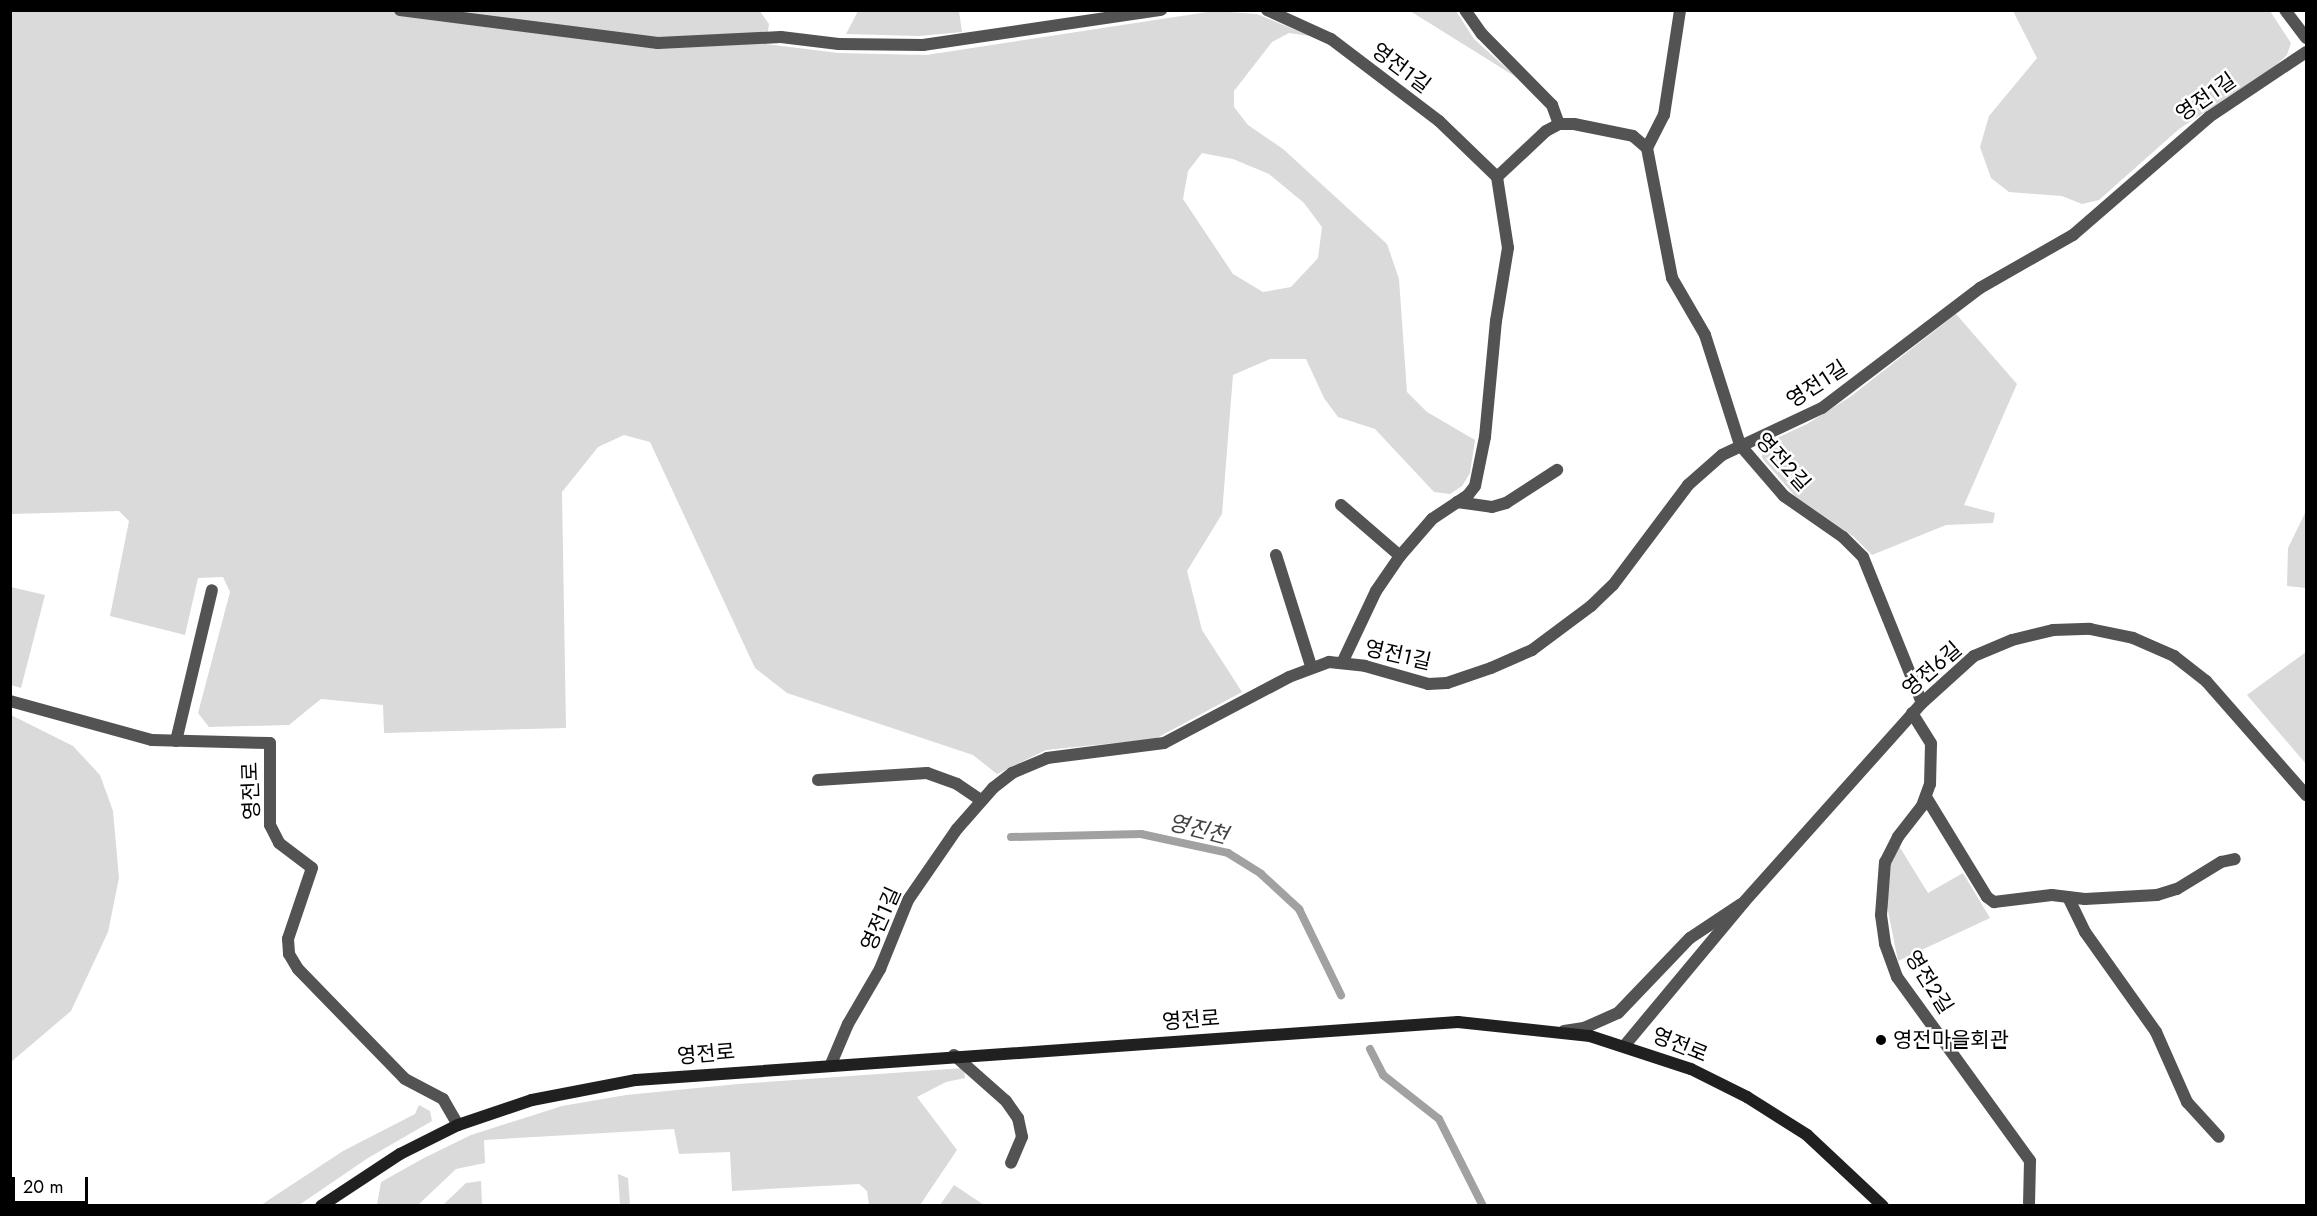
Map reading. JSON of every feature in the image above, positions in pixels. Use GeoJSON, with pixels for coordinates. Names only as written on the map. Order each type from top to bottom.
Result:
{"type":"FeatureCollection","features":[{"type":"Feature","properties":{"kind":"street"},"geometry":{"type":"LineString","coordinates":[[400,10],[658,43],[781,37],[839,44],[923,45],[1161,10]]}},
{"type":"Feature","properties":{"kind":"street","name":"영전1길"},"geometry":{"type":"LineString","coordinates":[[1267,10],[1331,39],[1439,121],[1497,177],[1509,248],[1480,471],[1468,495],[1438,514],[1400,556],[1376,591],[1342,663]]}},
{"type":"Feature","properties":{"kind":"street"},"geometry":{"type":"LineString","coordinates":[[1465,10],[1482,34],[1552,105],[1559,124]]}},
{"type":"Feature","properties":{"kind":"street"},"geometry":{"type":"LineString","coordinates":[[1497,177],[1522,151],[1559,124],[1633,136],[1647,148],[1664,115],[1680,10]]}},
{"type":"Feature","properties":{"kind":"street"},"geometry":{"type":"LineString","coordinates":[[2285,10],[2307,38]]}},
{"type":"Feature","properties":{"kind":"street","name":"영전1길"},"geometry":{"type":"LineString","coordinates":[[831,1064],[848,1024],[880,969],[908,900],[981,800],[1012,773],[1047,758],[1164,743],[1311,666],[1342,663],[1428,684],[1491,668],[1532,650],[1591,606],[1641,550],[1688,485],[1722,455],[1822,408],[1980,288],[2073,235],[2209,117],[2307,52]]}},
{"type":"Feature","properties":{"kind":"street","name":"영전2길"},"geometry":{"type":"LineString","coordinates":[[1647,148],[1670,269],[1705,335],[1740,445],[1784,496],[1843,537],[1863,557],[1922,703]]}},
{"type":"Feature","properties":{"kind":"street"},"geometry":{"type":"LineString","coordinates":[[1457,502],[1492,507],[1506,503],[1557,470]]}},
{"type":"Feature","properties":{"kind":"street"},"geometry":{"type":"LineString","coordinates":[[1341,505],[1400,556]]}},
{"type":"Feature","properties":{"kind":"street"},"geometry":{"type":"LineString","coordinates":[[1276,555],[1311,666]]}},
{"type":"Feature","properties":{"kind":"street"},"geometry":{"type":"LineString","coordinates":[[176,741],[212,590]]}},
{"type":"Feature","properties":{"kind":"street","name":"영전6길"},"geometry":{"type":"LineString","coordinates":[[1625,1045],[1743,902],[1912,713],[1974,656],[2012,640],[2053,630],[2081,630],[2133,638],[2174,656],[2206,681],[2307,795]]}},
{"type":"Feature","properties":{"kind":"street","name":"영전로"},"geometry":{"type":"LineString","coordinates":[[10,701],[130,736],[176,741],[270,743],[270,825],[279,843],[312,868],[288,939],[289,954],[298,969],[405,1079],[443,1099],[458,1125]]}},
{"type":"Feature","properties":{"kind":"street","name":"영전2길"},"geometry":{"type":"LineString","coordinates":[[1912,713],[1931,744],[1926,797],[1894,843],[1885,862],[1881,915],[1885,944],[1897,976],[2030,1161],[2029,1206]]}},
{"type":"Feature","properties":{"kind":"street"},"geometry":{"type":"LineString","coordinates":[[818,780],[927,773],[957,784],[981,800]]}},
{"type":"Feature","properties":{"kind":"street"},"geometry":{"type":"LineString","coordinates":[[1926,797],[1987,897],[2003,903],[2037,896],[2157,895],[2177,889],[2221,862],[2235,859]]}},
{"type":"Feature","properties":{"kind":"street"},"geometry":{"type":"LineString","coordinates":[[2068,897],[2085,932],[2156,1032],[2187,1102],[2219,1137]]}},
{"type":"Feature","properties":{"kind":"street","name":"영전6길"},"geometry":{"type":"LineString","coordinates":[[1560,1032],[1584,1028],[1618,1013],[1690,938],[1743,902]]}},
{"type":"Feature","properties":{"kind":"street","name":"영전로"},"geometry":{"type":"LineString","coordinates":[[321,1206],[400,1154],[458,1125],[532,1100],[613,1084],[831,1064],[1417,1023],[1497,1024],[1560,1032],[1625,1045],[1691,1069],[1774,1112],[1836,1158],[1882,1206]]}},
{"type":"Feature","properties":{"kind":"street"},"geometry":{"type":"LineString","coordinates":[[954,1055],[1006,1101],[1018,1118],[1022,1137],[1011,1163]]}},
{"type":"Feature","properties":{"kind":"shaded area"},"geometry":{"type":"Polygon","coordinates":[[[759,10],[769,24],[766,44],[838,53],[926,55],[1214,11],[1257,14],[1310,36],[1289,33],[1272,42],[1234,91],[1234,107],[1248,125],[1283,149],[1387,244],[1399,279],[1407,392],[1427,412],[1475,440],[1470,473],[1462,486],[1450,494],[1434,492],[1375,429],[1338,417],[1324,398],[1306,359],[1270,359],[1233,375],[1222,514],[1187,571],[1202,630],[1242,692],[1155,739],[1046,750],[997,774],[973,755],[787,693],[755,668],[650,442],[624,435],[598,447],[562,492],[566,728],[384,733],[383,705],[321,699],[289,725],[209,727],[198,713],[230,592],[223,577],[198,578],[185,635],[110,616],[129,521],[119,511],[11,514],[10,11],[759,10]],[[1202,153],[1188,171],[1183,199],[1233,274],[1263,292],[1291,287],[1318,258],[1322,227],[1304,203],[1269,174],[1233,159],[1202,153]]]}},
{"type":"Feature","properties":{"kind":"shaded area"},"geometry":{"type":"Polygon","coordinates":[[[858,11],[959,11],[962,32],[919,36],[846,34],[858,11]]]}},
{"type":"Feature","properties":{"kind":"shaded area"},"geometry":{"type":"Polygon","coordinates":[[[1410,11],[1456,11],[1474,39],[1516,77],[1410,11]]]}},
{"type":"Feature","properties":{"kind":"shaded area"},"geometry":{"type":"Polygon","coordinates":[[[2013,11],[2270,11],[2291,43],[2287,55],[2273,68],[2179,129],[2099,200],[2082,204],[2062,196],[2009,192],[1991,178],[1980,147],[1989,116],[2037,58],[2013,11]]]}},
{"type":"Feature","properties":{"kind":"shaded area"},"geometry":{"type":"Polygon","coordinates":[[[1956,314],[2017,384],[1964,505],[1995,513],[1993,523],[1946,525],[1872,555],[1854,537],[1795,496],[1762,458],[1762,445],[1807,424],[1850,397],[1956,314]]]}},
{"type":"Feature","properties":{"kind":"shaded area"},"geometry":{"type":"Polygon","coordinates":[[[2306,511],[2306,588],[2287,586],[2288,548],[2306,511]]]}},
{"type":"Feature","properties":{"kind":"shaded area"},"geometry":{"type":"Polygon","coordinates":[[[11,587],[45,595],[21,688],[11,685],[11,587]]]}},
{"type":"Feature","properties":{"kind":"shaded area"},"geometry":{"type":"Polygon","coordinates":[[[2306,652],[2306,764],[2247,695],[2306,652]]]}},
{"type":"Feature","properties":{"kind":"shaded area"},"geometry":{"type":"Polygon","coordinates":[[[11,715],[73,746],[100,775],[113,811],[119,878],[108,932],[71,1011],[11,1062],[11,715]]]}},
{"type":"Feature","properties":{"kind":"shaded area"},"geometry":{"type":"Polygon","coordinates":[[[1899,846],[1928,893],[1963,873],[1990,918],[1898,961],[1887,906],[1891,864],[1899,846]]]}},
{"type":"Feature","properties":{"kind":"shaded area"},"geometry":{"type":"Polygon","coordinates":[[[964,1068],[965,1078],[946,1082],[917,1097],[957,1150],[920,1205],[869,1205],[867,1191],[859,1184],[732,1191],[730,1152],[679,1154],[674,1129],[484,1140],[485,1163],[456,1169],[418,1205],[377,1205],[381,1182],[424,1158],[471,1135],[562,1106],[626,1095],[738,1084],[964,1068]]]}},
{"type":"Feature","properties":{"kind":"shaded area"},"geometry":{"type":"Polygon","coordinates":[[[419,1105],[430,1111],[432,1121],[368,1158],[299,1205],[261,1205],[343,1151],[415,1114],[419,1105]]]}},
{"type":"Feature","properties":{"kind":"shaded area"},"geometry":{"type":"Polygon","coordinates":[[[618,1174],[628,1178],[630,1205],[620,1205],[618,1174]]]}},
{"type":"Feature","properties":{"kind":"shaded area"},"geometry":{"type":"Polygon","coordinates":[[[481,1181],[482,1205],[443,1205],[466,1183],[481,1181]]]}},
{"type":"Feature","properties":{"kind":"shaded area"},"geometry":{"type":"Polygon","coordinates":[[[954,1185],[984,1205],[940,1205],[954,1185]]]}},
{"type":"Feature","properties":{"kind":"waterway","name":"영진천"},"geometry":{"type":"LineString","coordinates":[[1011,837],[1141,834],[1228,853],[1261,874],[1299,909],[1341,995]]}},
{"type":"Feature","properties":{"kind":"waterway","name":"영진천"},"geometry":{"type":"LineString","coordinates":[[1370,1049],[1383,1075],[1439,1119],[1483,1206]]}},
{"type":"Feature","properties":{"kind":"place","name":"영전마을회관"},"geometry":{"type":"Point","coordinates":[1881,1040]}}]}
